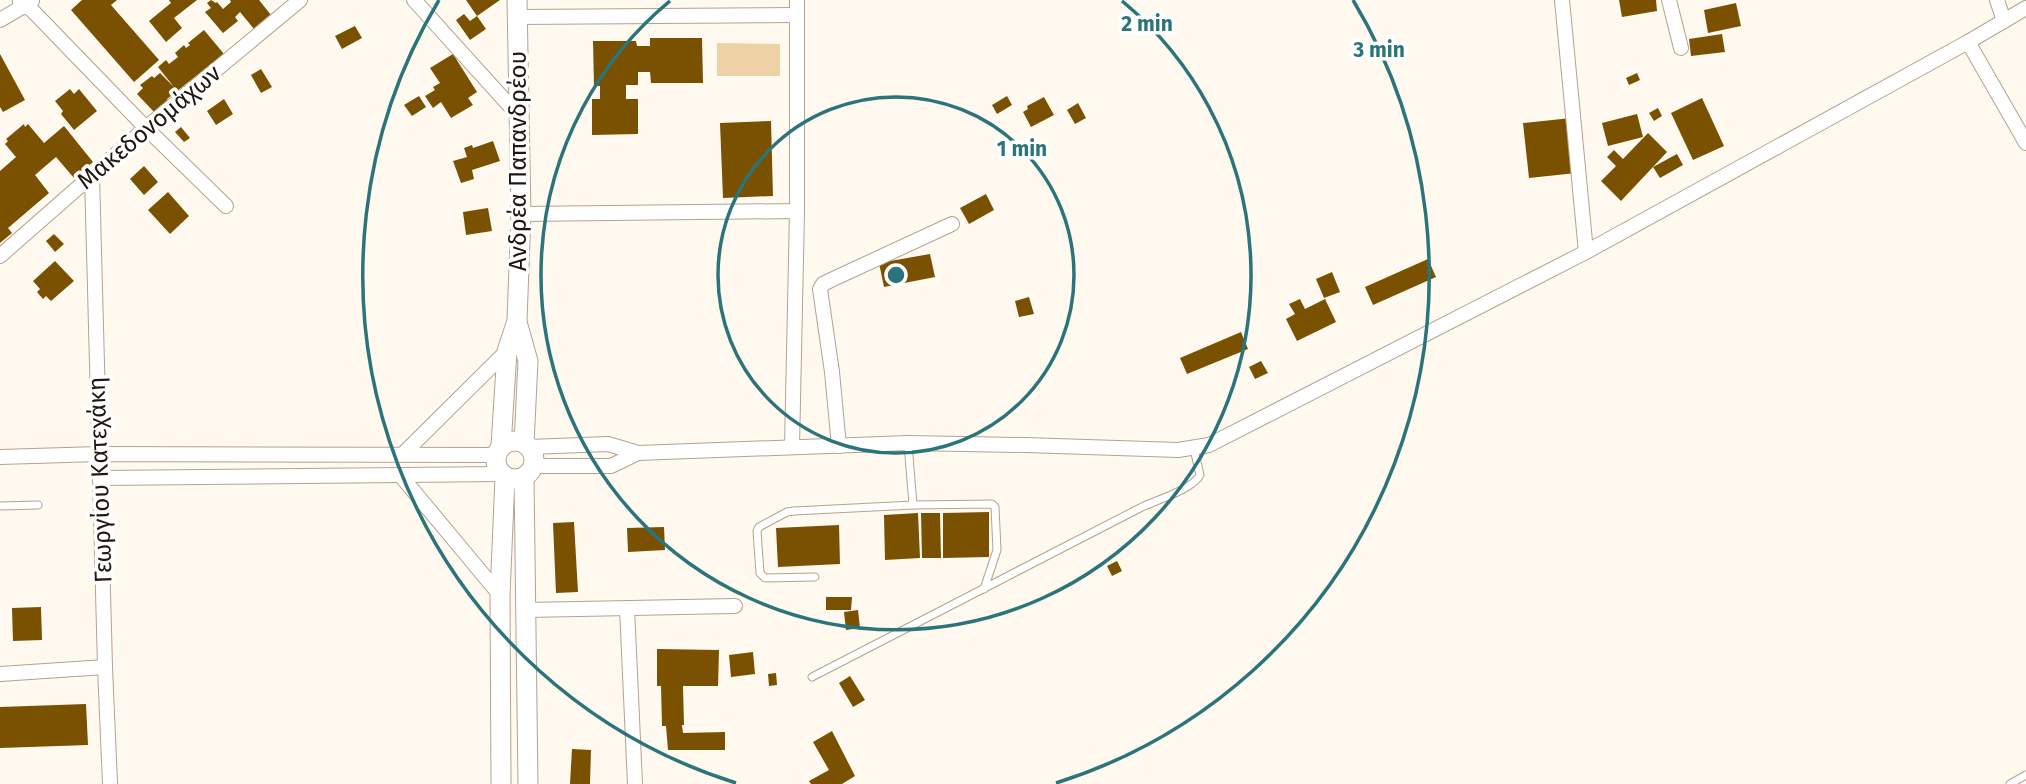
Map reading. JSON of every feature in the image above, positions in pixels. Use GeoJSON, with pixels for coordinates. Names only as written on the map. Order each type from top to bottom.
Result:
{"type":"FeatureCollection","features":[{"type":"Feature","properties":{"kind":"street","name":"Μακεδονομάχων"},"geometry":{"type":"LineString","coordinates":[[0,256],[146,128],[300,0]]}},
{"type":"Feature","properties":{"kind":"street"},"geometry":{"type":"LineString","coordinates":[[414,0],[519,116]]}},
{"type":"Feature","properties":{"kind":"street"},"geometry":{"type":"LineString","coordinates":[[792,447],[797,211],[797,0]]}},
{"type":"Feature","properties":{"kind":"street"},"geometry":{"type":"LineString","coordinates":[[1562,0],[1586,252]]}},
{"type":"Feature","properties":{"kind":"street"},"geometry":{"type":"LineString","coordinates":[[1669,0],[1681,48]]}},
{"type":"Feature","properties":{"kind":"street"},"geometry":{"type":"LineString","coordinates":[[1997,0],[2004,21]]}},
{"type":"Feature","properties":{"kind":"street"},"geometry":{"type":"LineString","coordinates":[[0,20],[27,2],[146,128],[226,206]]}},
{"type":"Feature","properties":{"kind":"street"},"geometry":{"type":"LineString","coordinates":[[517,8],[797,15]]}},
{"type":"Feature","properties":{"kind":"street","name":"Ανδρέα Παπανδρέου"},"geometry":{"type":"LineString","coordinates":[[517,8],[521,214],[517,321],[507,351],[526,610],[528,784]]}},
{"type":"Feature","properties":{"kind":"street"},"geometry":{"type":"LineString","coordinates":[[100,478],[401,476],[608,444],[638,453],[908,443],[1194,449],[1209,445],[1586,252],[1968,43],[2026,8]]}},
{"type":"Feature","properties":{"kind":"street"},"geometry":{"type":"LineString","coordinates":[[1968,43],[2026,143]]}},
{"type":"Feature","properties":{"kind":"street","name":"Γεωργίου Κατεχάκη"},"geometry":{"type":"LineString","coordinates":[[92,175],[110,784]]}},
{"type":"Feature","properties":{"kind":"street"},"geometry":{"type":"LineString","coordinates":[[521,214],[797,211]]}},
{"type":"Feature","properties":{"kind":"street"},"geometry":{"type":"LineString","coordinates":[[839,446],[820,289],[831,280],[952,224]]}},
{"type":"Feature","properties":{"kind":"street","name":"Ανδρέα Παπανδρέου"},"geometry":{"type":"LineString","coordinates":[[501,784],[500,595],[514,460],[528,361],[517,321]]}},
{"type":"Feature","properties":{"kind":"street"},"geometry":{"type":"LineString","coordinates":[[403,454],[507,351]]}},
{"type":"Feature","properties":{"kind":"street"},"geometry":{"type":"LineString","coordinates":[[0,457],[99,454],[403,454],[611,466],[638,453]]}},
{"type":"Feature","properties":{"kind":"street"},"geometry":{"type":"LineString","coordinates":[[264,454],[265,477]]}},
{"type":"Feature","properties":{"kind":"street"},"geometry":{"type":"LineString","coordinates":[[401,476],[500,595]]}},
{"type":"Feature","properties":{"kind":"street"},"geometry":{"type":"LineString","coordinates":[[526,610],[735,606]]}},
{"type":"Feature","properties":{"kind":"street"},"geometry":{"type":"LineString","coordinates":[[627,608],[635,784]]}},
{"type":"Feature","properties":{"kind":"street"},"geometry":{"type":"LineString","coordinates":[[0,674],[105,667]]}},
{"type":"Feature","properties":{"kind":"lane"},"geometry":{"type":"LineString","coordinates":[[908,443],[913,505]]}},
{"type":"Feature","properties":{"kind":"lane"},"geometry":{"type":"LineString","coordinates":[[812,677],[1197,481],[1200,475],[1194,449]]}},
{"type":"Feature","properties":{"kind":"lane"},"geometry":{"type":"LineString","coordinates":[[814,577],[762,576],[757,531],[759,527],[794,510],[992,504],[997,510],[997,550],[984,589]]}},
{"type":"Feature","properties":{"kind":"lane"},"geometry":{"type":"LineString","coordinates":[[0,506],[38,505]]}},
{"type":"Feature","properties":{"kind":"lane"},"geometry":{"type":"LineString","coordinates":[[2010,784],[2026,775]]}},
{"type":"Feature","properties":{"kind":"shaded area"},"geometry":{"type":"Polygon","coordinates":[[[717,43],[780,44],[780,76],[717,76],[717,43]]]}},
{"type":"Feature","properties":{"kind":"building"},"geometry":{"type":"Polygon","coordinates":[[[82,0],[117,0],[111,5],[159,60],[134,82],[71,10],[82,0]]]}},
{"type":"Feature","properties":{"kind":"building"},"geometry":{"type":"Polygon","coordinates":[[[169,0],[197,0],[174,18],[182,28],[166,42],[149,21],[171,3],[169,0]]]}},
{"type":"Feature","properties":{"kind":"building"},"geometry":{"type":"Polygon","coordinates":[[[211,0],[223,9],[230,0],[259,0],[271,15],[254,29],[240,12],[235,17],[238,21],[223,33],[205,12],[211,8],[207,3],[211,0]]]}},
{"type":"Feature","properties":{"kind":"building"},"geometry":{"type":"Polygon","coordinates":[[[466,0],[500,0],[477,16],[466,0]]]}},
{"type":"Feature","properties":{"kind":"building"},"geometry":{"type":"Polygon","coordinates":[[[1619,0],[1656,0],[1657,11],[1622,17],[1619,0]]]}},
{"type":"Feature","properties":{"kind":"building"},"geometry":{"type":"Polygon","coordinates":[[[1736,3],[1741,26],[1708,33],[1704,10],[1736,3]]]}},
{"type":"Feature","properties":{"kind":"building"},"geometry":{"type":"Polygon","coordinates":[[[464,14],[470,21],[477,16],[486,29],[470,40],[456,20],[464,14]]]}},
{"type":"Feature","properties":{"kind":"building"},"geometry":{"type":"Polygon","coordinates":[[[355,26],[362,38],[342,49],[335,36],[355,26]]]}},
{"type":"Feature","properties":{"kind":"building"},"geometry":{"type":"Polygon","coordinates":[[[204,30],[224,54],[167,99],[170,103],[165,108],[161,105],[154,112],[137,94],[143,88],[140,85],[160,73],[174,87],[158,67],[166,60],[169,64],[178,57],[175,53],[184,45],[186,48],[190,45],[188,43],[204,30]]]}},
{"type":"Feature","properties":{"kind":"building"},"geometry":{"type":"Polygon","coordinates":[[[1722,34],[1725,52],[1691,56],[1689,39],[1722,34]]]}},
{"type":"Feature","properties":{"kind":"building"},"geometry":{"type":"Polygon","coordinates":[[[650,38],[702,38],[703,83],[651,83],[650,72],[638,72],[638,85],[626,85],[626,99],[638,99],[638,134],[592,135],[592,99],[600,99],[600,86],[594,86],[593,41],[636,41],[637,46],[650,46],[650,38]]]}},
{"type":"Feature","properties":{"kind":"building"},"geometry":{"type":"Polygon","coordinates":[[[0,54],[25,100],[3,112],[0,107],[0,54]]]}},
{"type":"Feature","properties":{"kind":"building"},"geometry":{"type":"Polygon","coordinates":[[[453,54],[477,92],[468,98],[473,105],[451,118],[441,102],[433,108],[425,96],[440,83],[430,68],[453,54]]]}},
{"type":"Feature","properties":{"kind":"building"},"geometry":{"type":"Polygon","coordinates":[[[261,69],[272,87],[261,93],[251,75],[261,69]]]}},
{"type":"Feature","properties":{"kind":"building"},"geometry":{"type":"Polygon","coordinates":[[[1637,73],[1640,80],[1629,85],[1626,78],[1637,73]]]}},
{"type":"Feature","properties":{"kind":"building"},"geometry":{"type":"Polygon","coordinates":[[[70,89],[74,94],[79,89],[97,111],[74,130],[61,114],[63,111],[55,101],[70,89]]]}},
{"type":"Feature","properties":{"kind":"building"},"geometry":{"type":"Polygon","coordinates":[[[419,96],[426,107],[412,116],[404,105],[419,96]]]}},
{"type":"Feature","properties":{"kind":"building"},"geometry":{"type":"Polygon","coordinates":[[[1007,96],[1012,105],[997,114],[992,105],[1007,96]]]}},
{"type":"Feature","properties":{"kind":"building"},"geometry":{"type":"Polygon","coordinates":[[[1044,97],[1054,115],[1031,127],[1023,112],[1028,109],[1027,106],[1044,97]]]}},
{"type":"Feature","properties":{"kind":"building"},"geometry":{"type":"Polygon","coordinates":[[[1702,98],[1724,146],[1693,160],[1671,113],[1702,98]]]}},
{"type":"Feature","properties":{"kind":"building"},"geometry":{"type":"Polygon","coordinates":[[[224,99],[233,114],[216,125],[207,111],[224,99]]]}},
{"type":"Feature","properties":{"kind":"building"},"geometry":{"type":"Polygon","coordinates":[[[1078,103],[1086,118],[1075,124],[1067,110],[1078,103]]]}},
{"type":"Feature","properties":{"kind":"building"},"geometry":{"type":"Polygon","coordinates":[[[1658,108],[1662,116],[1654,121],[1649,113],[1658,108]]]}},
{"type":"Feature","properties":{"kind":"building"},"geometry":{"type":"Polygon","coordinates":[[[1637,114],[1643,137],[1608,146],[1602,123],[1637,114]]]}},
{"type":"Feature","properties":{"kind":"building"},"geometry":{"type":"Polygon","coordinates":[[[1571,118],[1576,173],[1529,178],[1523,123],[1571,118]]]}},
{"type":"Feature","properties":{"kind":"building"},"geometry":{"type":"Polygon","coordinates":[[[771,121],[773,196],[723,198],[720,123],[771,121]]]}},
{"type":"Feature","properties":{"kind":"building"},"geometry":{"type":"Polygon","coordinates":[[[24,124],[25,127],[28,124],[44,143],[64,126],[93,162],[74,178],[56,157],[35,175],[49,193],[8,228],[12,233],[0,243],[0,171],[16,157],[5,144],[8,141],[6,139],[24,124]]]}},
{"type":"Feature","properties":{"kind":"building"},"geometry":{"type":"Polygon","coordinates":[[[181,127],[190,138],[184,142],[175,132],[181,127]]]}},
{"type":"Feature","properties":{"kind":"building"},"geometry":{"type":"Polygon","coordinates":[[[1648,133],[1667,152],[1621,201],[1601,181],[1616,166],[1607,157],[1614,150],[1623,159],[1648,133]]]}},
{"type":"Feature","properties":{"kind":"building"},"geometry":{"type":"Polygon","coordinates":[[[493,141],[500,161],[472,170],[474,179],[461,183],[453,161],[467,157],[464,148],[472,145],[473,148],[493,141]]]}},
{"type":"Feature","properties":{"kind":"building"},"geometry":{"type":"Polygon","coordinates":[[[1677,154],[1683,165],[1660,178],[1653,167],[1677,154]]]}},
{"type":"Feature","properties":{"kind":"building"},"geometry":{"type":"Polygon","coordinates":[[[144,166],[158,182],[144,195],[130,179],[144,166]]]}},
{"type":"Feature","properties":{"kind":"building"},"geometry":{"type":"Polygon","coordinates":[[[168,192],[189,216],[170,234],[148,210],[168,192]]]}},
{"type":"Feature","properties":{"kind":"building"},"geometry":{"type":"Polygon","coordinates":[[[986,194],[994,210],[969,224],[960,208],[986,194]]]}},
{"type":"Feature","properties":{"kind":"building"},"geometry":{"type":"Polygon","coordinates":[[[488,208],[492,231],[466,235],[463,212],[488,208]]]}},
{"type":"Feature","properties":{"kind":"building"},"geometry":{"type":"Polygon","coordinates":[[[54,234],[64,244],[55,252],[46,241],[54,234]]]}},
{"type":"Feature","properties":{"kind":"building"},"geometry":{"type":"Polygon","coordinates":[[[930,254],[935,277],[884,287],[879,263],[930,254]]]}},
{"type":"Feature","properties":{"kind":"building"},"geometry":{"type":"Polygon","coordinates":[[[1428,259],[1436,277],[1373,305],[1365,287],[1428,259]]]}},
{"type":"Feature","properties":{"kind":"building"},"geometry":{"type":"Polygon","coordinates":[[[55,261],[74,281],[51,301],[46,296],[43,299],[37,292],[40,289],[33,281],[55,261]]]}},
{"type":"Feature","properties":{"kind":"building"},"geometry":{"type":"Polygon","coordinates":[[[1332,272],[1340,292],[1324,298],[1316,279],[1332,272]]]}},
{"type":"Feature","properties":{"kind":"building"},"geometry":{"type":"Polygon","coordinates":[[[1029,297],[1034,314],[1019,317],[1015,301],[1029,297]]]}},
{"type":"Feature","properties":{"kind":"building"},"geometry":{"type":"Polygon","coordinates":[[[1300,299],[1305,309],[1325,299],[1336,322],[1297,341],[1286,319],[1295,314],[1289,304],[1300,299]]]}},
{"type":"Feature","properties":{"kind":"building"},"geometry":{"type":"Polygon","coordinates":[[[1241,332],[1248,349],[1187,374],[1180,358],[1241,332]]]}},
{"type":"Feature","properties":{"kind":"building"},"geometry":{"type":"Polygon","coordinates":[[[1261,361],[1268,373],[1255,379],[1249,367],[1261,361]]]}},
{"type":"Feature","properties":{"kind":"building"},"geometry":{"type":"Polygon","coordinates":[[[989,512],[989,557],[943,558],[943,513],[989,512]]]}},
{"type":"Feature","properties":{"kind":"building"},"geometry":{"type":"Polygon","coordinates":[[[918,513],[920,558],[885,560],[884,515],[918,513]]]}},
{"type":"Feature","properties":{"kind":"building"},"geometry":{"type":"Polygon","coordinates":[[[921,513],[940,513],[941,558],[922,558],[921,513]]]}},
{"type":"Feature","properties":{"kind":"building"},"geometry":{"type":"Polygon","coordinates":[[[574,522],[578,592],[556,593],[553,523],[574,522]]]}},
{"type":"Feature","properties":{"kind":"building"},"geometry":{"type":"Polygon","coordinates":[[[839,525],[840,564],[778,567],[776,528],[839,525]]]}},
{"type":"Feature","properties":{"kind":"building"},"geometry":{"type":"Polygon","coordinates":[[[664,527],[665,550],[628,552],[627,528],[664,527]]]}},
{"type":"Feature","properties":{"kind":"building"},"geometry":{"type":"Polygon","coordinates":[[[1117,561],[1122,571],[1112,576],[1107,566],[1117,561]]]}},
{"type":"Feature","properties":{"kind":"building"},"geometry":{"type":"Polygon","coordinates":[[[826,597],[852,597],[851,610],[826,610],[826,597]]]}},
{"type":"Feature","properties":{"kind":"building"},"geometry":{"type":"Polygon","coordinates":[[[41,607],[42,640],[13,641],[12,608],[41,607]]]}},
{"type":"Feature","properties":{"kind":"building"},"geometry":{"type":"Polygon","coordinates":[[[858,610],[860,628],[846,630],[844,612],[858,610]]]}},
{"type":"Feature","properties":{"kind":"building"},"geometry":{"type":"Polygon","coordinates":[[[657,649],[719,650],[718,686],[683,686],[682,725],[683,733],[725,732],[725,750],[668,750],[666,726],[662,726],[661,686],[657,686],[657,649]]]}},
{"type":"Feature","properties":{"kind":"building"},"geometry":{"type":"Polygon","coordinates":[[[753,652],[755,674],[731,677],[729,655],[753,652]]]}},
{"type":"Feature","properties":{"kind":"building"},"geometry":{"type":"Polygon","coordinates":[[[776,673],[777,685],[769,686],[768,674],[776,673]]]}},
{"type":"Feature","properties":{"kind":"building"},"geometry":{"type":"Polygon","coordinates":[[[850,676],[865,700],[853,707],[839,683],[850,676]]]}},
{"type":"Feature","properties":{"kind":"building"},"geometry":{"type":"Polygon","coordinates":[[[86,704],[88,745],[0,748],[0,707],[86,704]]]}},
{"type":"Feature","properties":{"kind":"building"},"geometry":{"type":"Polygon","coordinates":[[[832,731],[855,776],[842,784],[811,784],[809,781],[829,770],[813,742],[832,731]]]}},
{"type":"Feature","properties":{"kind":"building"},"geometry":{"type":"Polygon","coordinates":[[[572,749],[591,750],[590,784],[570,784],[572,749]]]}}]}
